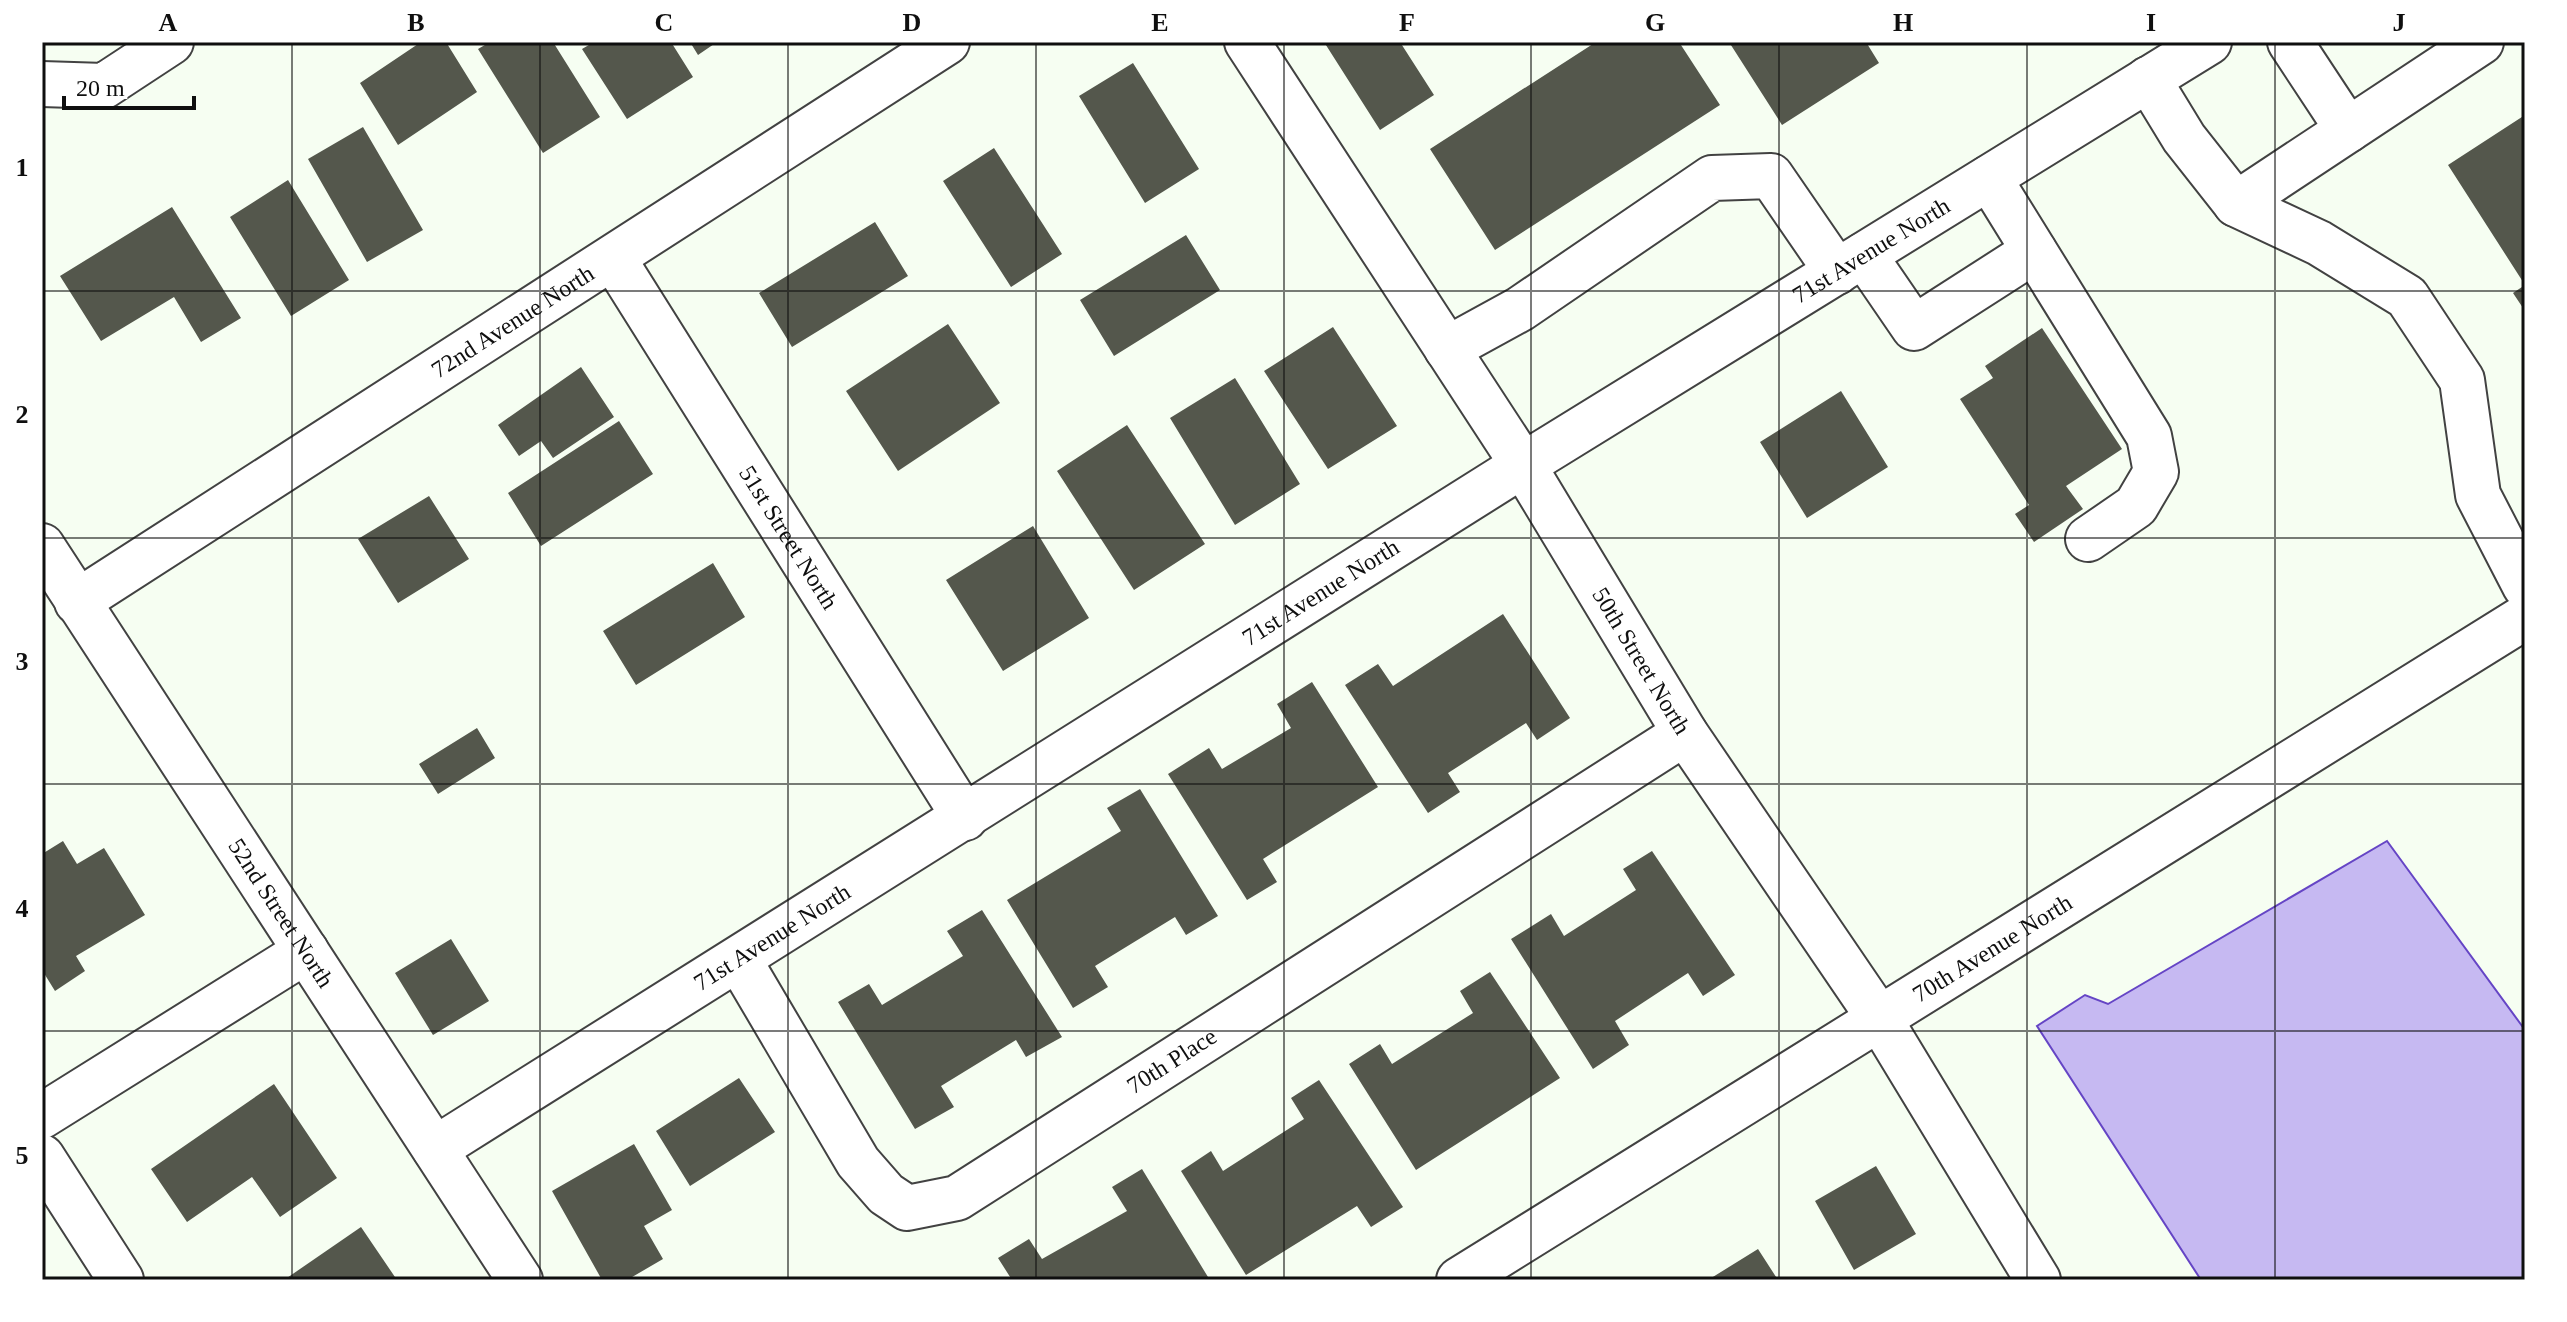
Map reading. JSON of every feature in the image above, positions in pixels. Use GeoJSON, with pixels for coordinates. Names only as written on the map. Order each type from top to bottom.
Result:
{"type":"FeatureCollection","features":[{"type":"Feature","properties":{"kind":"street"},"geometry":{"type":"LineString","coordinates":[[42,84],[104,86],[171,42]]}},
{"type":"Feature","properties":{"kind":"street","name":"72nd Avenue North"},"geometry":{"type":"LineString","coordinates":[[77,602],[947,42]]}},
{"type":"Feature","properties":{"kind":"street","name":"50th Street North"},"geometry":{"type":"LineString","coordinates":[[1247,42],[1523,465],[1685,733],[1879,1018],[2038,1280]]}},
{"type":"Feature","properties":{"kind":"street"},"geometry":{"type":"LineString","coordinates":[[2290,42],[2348,130]]}},
{"type":"Feature","properties":{"kind":"street"},"geometry":{"type":"LineString","coordinates":[[2236,204],[2481,42]]}},
{"type":"Feature","properties":{"kind":"street","name":"71st Avenue North"},"geometry":{"type":"LineString","coordinates":[[435,1149],[1523,465],[2148,79],[2191,47]]}},
{"type":"Feature","properties":{"kind":"street"},"geometry":{"type":"LineString","coordinates":[[2148,79],[2184,138],[2236,204],[2319,243],[2407,297],[2462,380],[2478,495],[2525,586]]}},
{"type":"Feature","properties":{"kind":"street"},"geometry":{"type":"LineString","coordinates":[[1447,349],[1520,309],[1712,178],[1771,176],[1914,328],[2034,251]]}},
{"type":"Feature","properties":{"kind":"street"},"geometry":{"type":"LineString","coordinates":[[1989,178],[2149,436],[2156,472],[2136,506],[2088,539]]}},
{"type":"Feature","properties":{"kind":"street","name":"51st Street North"},"geometry":{"type":"LineString","coordinates":[[613,258],[965,818]]}},
{"type":"Feature","properties":{"kind":"street","name":"52nd Street North"},"geometry":{"type":"LineString","coordinates":[[42,546],[520,1280]]}},
{"type":"Feature","properties":{"kind":"street","name":"70th Avenue North"},"geometry":{"type":"LineString","coordinates":[[1459,1280],[2525,617]]}},
{"type":"Feature","properties":{"kind":"street","name":"70th Place"},"geometry":{"type":"LineString","coordinates":[[739,960],[858,1162],[886,1194],[907,1208],[934,1204],[957,1198],[1685,733]]}},
{"type":"Feature","properties":{"kind":"street"},"geometry":{"type":"LineString","coordinates":[[42,1116],[306,951]]}},
{"type":"Feature","properties":{"kind":"street"},"geometry":{"type":"LineString","coordinates":[[42,1157],[121,1280]]}},
{"type":"Feature","properties":{"kind":"shaded area"},"geometry":{"type":"Polygon","coordinates":[[[2387,841],[2525,1030],[2525,1280],[2201,1280],[2037,1026],[2085,995],[2108,1004],[2387,841]]]}},
{"type":"Feature","properties":{"kind":"building"},"geometry":{"type":"Polygon","coordinates":[[[421,42],[446,42],[477,92],[398,145],[360,83],[421,42]]]}},
{"type":"Feature","properties":{"kind":"building"},"geometry":{"type":"Polygon","coordinates":[[[490,42],[553,42],[600,117],[543,153],[478,49],[490,42]]]}},
{"type":"Feature","properties":{"kind":"building"},"geometry":{"type":"Polygon","coordinates":[[[594,42],[671,42],[693,77],[627,119],[582,49],[594,42]]]}},
{"type":"Feature","properties":{"kind":"building"},"geometry":{"type":"Polygon","coordinates":[[[690,42],[717,42],[698,55],[690,42]]]}},
{"type":"Feature","properties":{"kind":"building"},"geometry":{"type":"Polygon","coordinates":[[[1324,42],[1400,42],[1434,95],[1380,130],[1324,42]]]}},
{"type":"Feature","properties":{"kind":"building"},"geometry":{"type":"Polygon","coordinates":[[[1596,42],[1679,42],[1720,105],[1495,250],[1430,149],[1596,42]]]}},
{"type":"Feature","properties":{"kind":"building"},"geometry":{"type":"Polygon","coordinates":[[[1729,42],[1866,42],[1879,63],[1782,125],[1729,42]]]}},
{"type":"Feature","properties":{"kind":"building"},"geometry":{"type":"Polygon","coordinates":[[[1133,63],[1199,169],[1145,203],[1079,96],[1133,63]]]}},
{"type":"Feature","properties":{"kind":"building"},"geometry":{"type":"Polygon","coordinates":[[[2525,115],[2525,285],[2448,165],[2525,115]]]}},
{"type":"Feature","properties":{"kind":"building"},"geometry":{"type":"Polygon","coordinates":[[[363,127],[423,230],[367,262],[308,159],[363,127]]]}},
{"type":"Feature","properties":{"kind":"building"},"geometry":{"type":"Polygon","coordinates":[[[994,148],[1062,254],[1011,287],[943,181],[994,148]]]}},
{"type":"Feature","properties":{"kind":"building"},"geometry":{"type":"Polygon","coordinates":[[[288,180],[349,280],[291,316],[230,217],[288,180]]]}},
{"type":"Feature","properties":{"kind":"building"},"geometry":{"type":"Polygon","coordinates":[[[172,207],[241,318],[201,342],[174,297],[101,341],[60,276],[172,207]]]}},
{"type":"Feature","properties":{"kind":"building"},"geometry":{"type":"Polygon","coordinates":[[[875,222],[908,276],[792,347],[759,293],[875,222]]]}},
{"type":"Feature","properties":{"kind":"building"},"geometry":{"type":"Polygon","coordinates":[[[1186,235],[1220,290],[1114,356],[1080,300],[1186,235]]]}},
{"type":"Feature","properties":{"kind":"building"},"geometry":{"type":"Polygon","coordinates":[[[2525,285],[2525,311],[2513,293],[2525,285]]]}},
{"type":"Feature","properties":{"kind":"building"},"geometry":{"type":"Polygon","coordinates":[[[948,324],[1000,403],[898,471],[846,391],[948,324]]]}},
{"type":"Feature","properties":{"kind":"building"},"geometry":{"type":"Polygon","coordinates":[[[1333,327],[1397,426],[1328,469],[1264,371],[1333,327]]]}},
{"type":"Feature","properties":{"kind":"building"},"geometry":{"type":"Polygon","coordinates":[[[2042,328],[2122,449],[2066,486],[2083,509],[2034,542],[2015,514],[2029,505],[1960,399],[1993,378],[1985,366],[2042,328]]]}},
{"type":"Feature","properties":{"kind":"building"},"geometry":{"type":"Polygon","coordinates":[[[581,367],[614,417],[553,458],[541,441],[519,456],[498,425],[581,367]]]}},
{"type":"Feature","properties":{"kind":"building"},"geometry":{"type":"Polygon","coordinates":[[[1235,378],[1300,484],[1235,525],[1170,418],[1235,378]]]}},
{"type":"Feature","properties":{"kind":"building"},"geometry":{"type":"Polygon","coordinates":[[[1841,391],[1888,467],[1807,518],[1760,442],[1841,391]]]}},
{"type":"Feature","properties":{"kind":"building"},"geometry":{"type":"Polygon","coordinates":[[[619,421],[653,474],[541,546],[508,493],[619,421]]]}},
{"type":"Feature","properties":{"kind":"building"},"geometry":{"type":"Polygon","coordinates":[[[1127,425],[1205,544],[1134,590],[1057,471],[1127,425]]]}},
{"type":"Feature","properties":{"kind":"building"},"geometry":{"type":"Polygon","coordinates":[[[429,496],[469,559],[398,603],[358,539],[429,496]]]}},
{"type":"Feature","properties":{"kind":"building"},"geometry":{"type":"Polygon","coordinates":[[[1033,526],[1089,618],[1003,671],[946,580],[1033,526]]]}},
{"type":"Feature","properties":{"kind":"building"},"geometry":{"type":"Polygon","coordinates":[[[713,563],[745,617],[636,685],[603,631],[713,563]]]}},
{"type":"Feature","properties":{"kind":"building"},"geometry":{"type":"Polygon","coordinates":[[[1503,614],[1570,718],[1537,740],[1526,723],[1448,773],[1460,792],[1428,813],[1345,685],[1378,664],[1393,686],[1503,614]]]}},
{"type":"Feature","properties":{"kind":"building"},"geometry":{"type":"Polygon","coordinates":[[[1312,682],[1378,787],[1263,859],[1277,882],[1247,900],[1168,774],[1209,748],[1222,769],[1291,728],[1277,704],[1312,682]]]}},
{"type":"Feature","properties":{"kind":"building"},"geometry":{"type":"Polygon","coordinates":[[[477,728],[495,758],[438,794],[419,764],[477,728]]]}},
{"type":"Feature","properties":{"kind":"building"},"geometry":{"type":"Polygon","coordinates":[[[1140,789],[1218,916],[1186,935],[1175,917],[1095,966],[1108,987],[1073,1008],[1007,900],[1121,831],[1107,808],[1140,789]]]}},
{"type":"Feature","properties":{"kind":"building"},"geometry":{"type":"Polygon","coordinates":[[[63,841],[77,864],[104,848],[145,915],[76,956],[85,971],[55,991],[42,970],[42,854],[63,841]]]}},
{"type":"Feature","properties":{"kind":"building"},"geometry":{"type":"Polygon","coordinates":[[[1652,851],[1735,975],[1703,996],[1688,973],[1615,1021],[1629,1045],[1593,1069],[1511,939],[1551,914],[1564,936],[1636,890],[1623,869],[1652,851]]]}},
{"type":"Feature","properties":{"kind":"building"},"geometry":{"type":"Polygon","coordinates":[[[982,910],[1062,1037],[1026,1057],[1016,1040],[941,1086],[954,1107],[915,1129],[838,1002],[869,984],[882,1005],[963,956],[947,931],[982,910]]]}},
{"type":"Feature","properties":{"kind":"building"},"geometry":{"type":"Polygon","coordinates":[[[451,939],[489,1001],[433,1035],[395,973],[451,939]]]}},
{"type":"Feature","properties":{"kind":"building"},"geometry":{"type":"Polygon","coordinates":[[[1490,972],[1560,1078],[1416,1170],[1349,1064],[1380,1044],[1392,1064],[1473,1013],[1460,991],[1490,972]]]}},
{"type":"Feature","properties":{"kind":"building"},"geometry":{"type":"Polygon","coordinates":[[[739,1078],[775,1132],[690,1186],[656,1131],[739,1078]]]}},
{"type":"Feature","properties":{"kind":"building"},"geometry":{"type":"Polygon","coordinates":[[[1319,1080],[1403,1207],[1371,1227],[1357,1206],[1246,1275],[1181,1171],[1211,1151],[1223,1171],[1304,1119],[1291,1098],[1319,1080]]]}},
{"type":"Feature","properties":{"kind":"building"},"geometry":{"type":"Polygon","coordinates":[[[274,1084],[337,1178],[280,1217],[252,1177],[187,1222],[151,1169],[274,1084]]]}},
{"type":"Feature","properties":{"kind":"building"},"geometry":{"type":"Polygon","coordinates":[[[634,1144],[672,1210],[644,1226],[663,1259],[627,1280],[602,1280],[552,1191],[634,1144]]]}},
{"type":"Feature","properties":{"kind":"building"},"geometry":{"type":"Polygon","coordinates":[[[1876,1166],[1916,1234],[1854,1270],[1815,1201],[1876,1166]]]}},
{"type":"Feature","properties":{"kind":"building"},"geometry":{"type":"Polygon","coordinates":[[[1142,1169],[1208,1277],[1203,1280],[1012,1280],[998,1258],[1029,1239],[1042,1259],[1127,1211],[1112,1187],[1142,1169]]]}},
{"type":"Feature","properties":{"kind":"building"},"geometry":{"type":"Polygon","coordinates":[[[361,1227],[397,1280],[284,1280],[361,1227]]]}},
{"type":"Feature","properties":{"kind":"building"},"geometry":{"type":"Polygon","coordinates":[[[1758,1249],[1778,1280],[1708,1280],[1758,1249]]]}}]}
